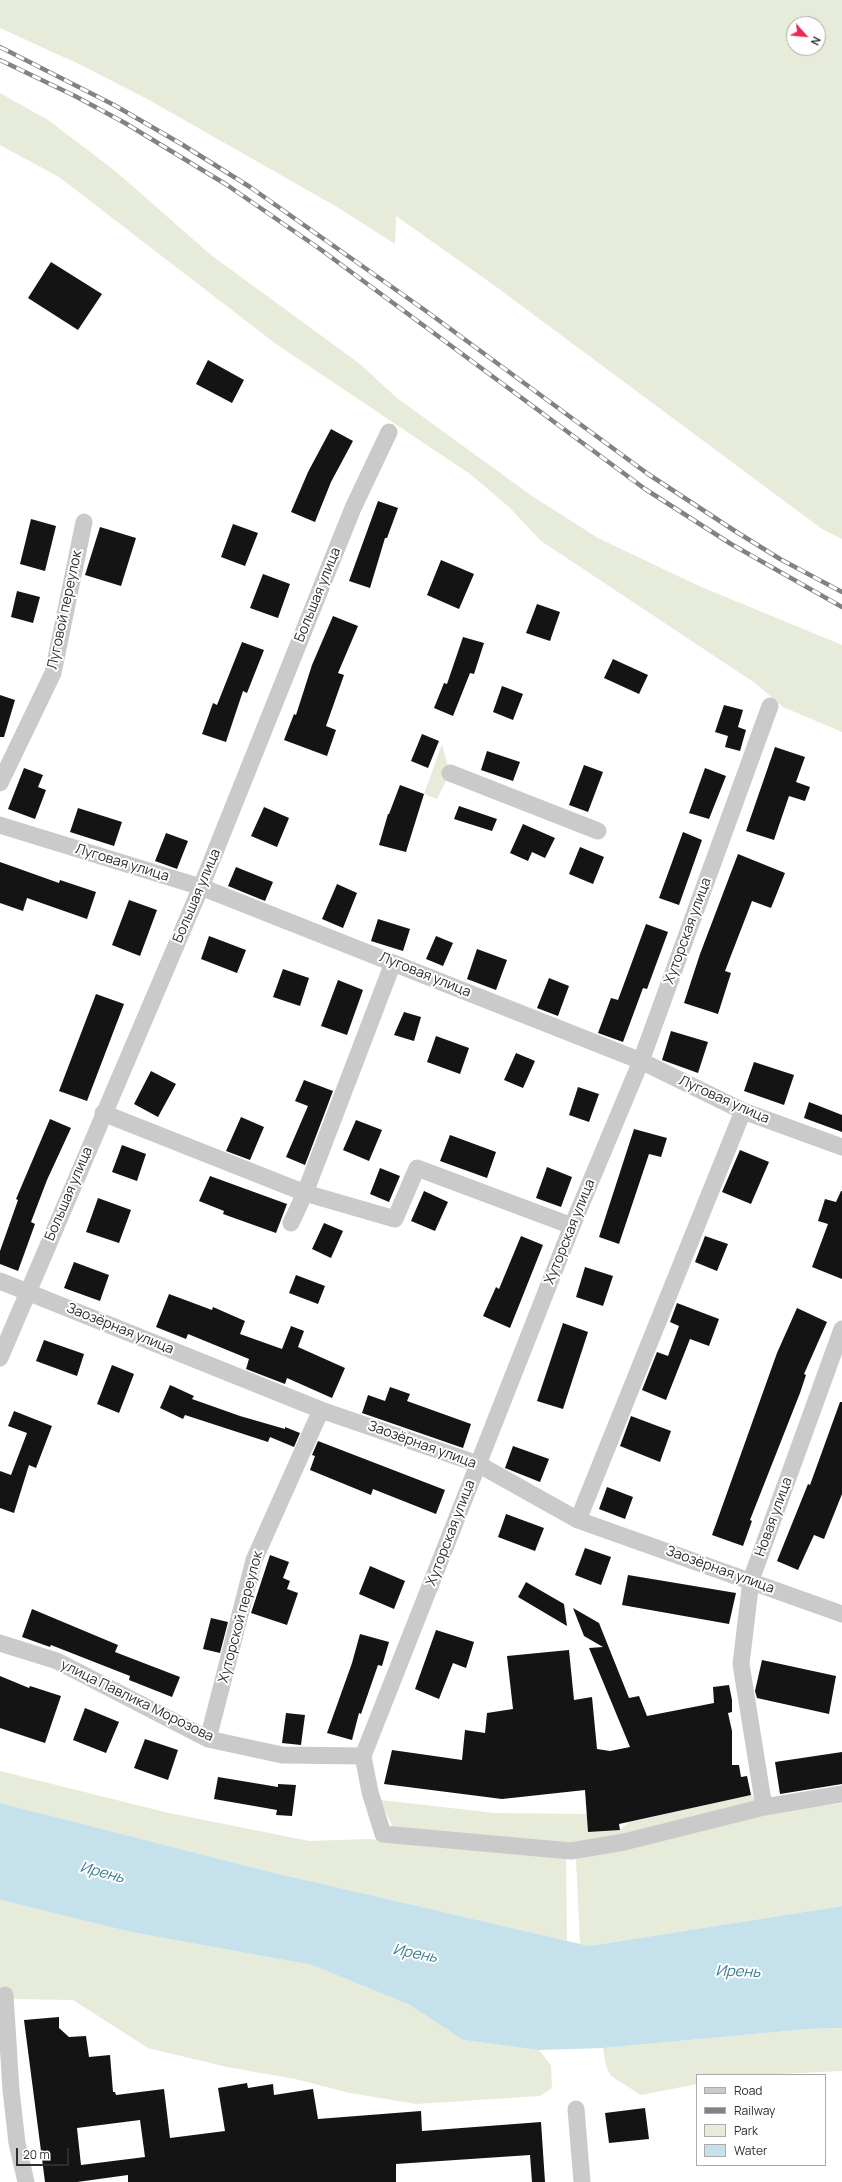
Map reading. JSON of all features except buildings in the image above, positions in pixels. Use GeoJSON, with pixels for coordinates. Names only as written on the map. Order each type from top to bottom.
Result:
{"type":"FeatureCollection","features":[{"type":"Feature","properties":{"kind":"street","name":"Большая улица"},"geometry":{"type":"LineString","coordinates":[[0,1358],[103,1113],[201,887],[341,537],[369,473],[390,432]]}},
{"type":"Feature","properties":{"kind":"street","name":"Луговой переулок"},"geometry":{"type":"LineString","coordinates":[[0,782],[53,672],[84,522]]}},
{"type":"Feature","properties":{"kind":"street","name":"Хуторская улица"},"geometry":{"type":"LineString","coordinates":[[364,1756],[572,1226],[641,1061],[770,706]]}},
{"type":"Feature","properties":{"kind":"street"},"geometry":{"type":"LineString","coordinates":[[450,773],[598,831]]}},
{"type":"Feature","properties":{"kind":"street","name":"Луговая улица"},"geometry":{"type":"LineString","coordinates":[[0,826],[201,887],[641,1061],[743,1111],[842,1147]]}},
{"type":"Feature","properties":{"kind":"street"},"geometry":{"type":"LineString","coordinates":[[291,1223],[305,1193],[393,963]]}},
{"type":"Feature","properties":{"kind":"street"},"geometry":{"type":"LineString","coordinates":[[578,1520],[743,1111]]}},
{"type":"Feature","properties":{"kind":"street"},"geometry":{"type":"LineString","coordinates":[[103,1113],[305,1193],[395,1219],[417,1168],[572,1226]]}},
{"type":"Feature","properties":{"kind":"street","name":"Заозёрная улица"},"geometry":{"type":"LineString","coordinates":[[0,1281],[321,1410],[478,1464],[578,1520],[751,1580],[842,1614]]}},
{"type":"Feature","properties":{"kind":"street","name":"Новая улица"},"geometry":{"type":"LineString","coordinates":[[764,1807],[741,1664],[751,1580],[842,1329]]}},
{"type":"Feature","properties":{"kind":"street","name":"Хуторской переулок"},"geometry":{"type":"LineString","coordinates":[[208,1739],[254,1560],[321,1410]]}},
{"type":"Feature","properties":{"kind":"street","name":"улица Павлика Морозова"},"geometry":{"type":"LineString","coordinates":[[0,1643],[57,1661],[208,1739],[282,1755],[364,1756]]}},
{"type":"Feature","properties":{"kind":"street"},"geometry":{"type":"LineString","coordinates":[[364,1756],[370,1792],[383,1834],[571,1852],[624,1842],[764,1807],[842,1794]]}},
{"type":"Feature","properties":{"kind":"street"},"geometry":{"type":"LineString","coordinates":[[5,1994],[11,2090],[18,2143],[26,2182]]}},
{"type":"Feature","properties":{"kind":"street"},"geometry":{"type":"LineString","coordinates":[[576,2108],[582,2182]]}},
{"type":"Feature","properties":{"kind":"green space"},"geometry":{"type":"Polygon","coordinates":[[[0,0],[842,0],[842,539],[822,529],[495,286],[396,216],[395,244],[337,207],[149,100],[81,65],[0,28],[0,0]]]}},
{"type":"Feature","properties":{"kind":"green space"},"geometry":{"type":"Polygon","coordinates":[[[0,93],[48,120],[114,170],[211,255],[360,364],[397,398],[532,496],[598,538],[699,586],[842,645],[842,732],[783,707],[755,683],[541,541],[509,507],[470,474],[276,344],[59,177],[0,145],[0,93]]]}},
{"type":"Feature","properties":{"kind":"green space"},"geometry":{"type":"Polygon","coordinates":[[[442,744],[450,773],[437,799],[424,794],[442,744]]]}},
{"type":"Feature","properties":{"kind":"green space"},"geometry":{"type":"Polygon","coordinates":[[[0,1771],[169,1813],[309,1841],[368,1839],[566,1856],[567,1941],[271,1872],[0,1803],[0,1771]]]}},
{"type":"Feature","properties":{"kind":"green space"},"geometry":{"type":"Polygon","coordinates":[[[751,1795],[756,1799],[756,1805],[569,1848],[395,1832],[380,1800],[495,1813],[587,1814],[588,1832],[620,1830],[629,1822],[751,1795]]]}},
{"type":"Feature","properties":{"kind":"green space"},"geometry":{"type":"Polygon","coordinates":[[[842,1803],[842,1906],[589,1946],[580,1944],[576,1859],[743,1818],[842,1803]]]}},
{"type":"Feature","properties":{"kind":"green space"},"geometry":{"type":"Polygon","coordinates":[[[0,1900],[131,1932],[312,1965],[410,2005],[463,2040],[539,2050],[551,2065],[552,2088],[540,2096],[416,2104],[350,2093],[295,2079],[227,2067],[148,2048],[73,2000],[13,1999],[0,1990],[0,1900]]]}},
{"type":"Feature","properties":{"kind":"green space"},"geometry":{"type":"Polygon","coordinates":[[[842,2028],[842,2071],[782,2074],[696,2074],[696,2084],[641,2095],[611,2076],[606,2066],[603,2048],[809,2029],[842,2028]]]}},
{"type":"Feature","properties":{"kind":"water","name":"Ирень"},"geometry":{"type":"Polygon","coordinates":[[[0,1803],[271,1872],[589,1946],[842,1906],[842,2028],[809,2029],[603,2048],[539,2050],[463,2040],[410,2005],[312,1965],[131,1932],[0,1900],[0,1803]]]}},
{"type":"Feature","properties":{"kind":"railway"},"geometry":{"type":"LineString","coordinates":[[0,47],[114,105],[183,145],[250,187],[426,311],[648,474],[780,559],[842,592]]}},
{"type":"Feature","properties":{"kind":"railway"},"geometry":{"type":"LineString","coordinates":[[0,60],[75,96],[125,123],[227,185],[320,249],[645,489],[731,544],[842,607]]}}]}
